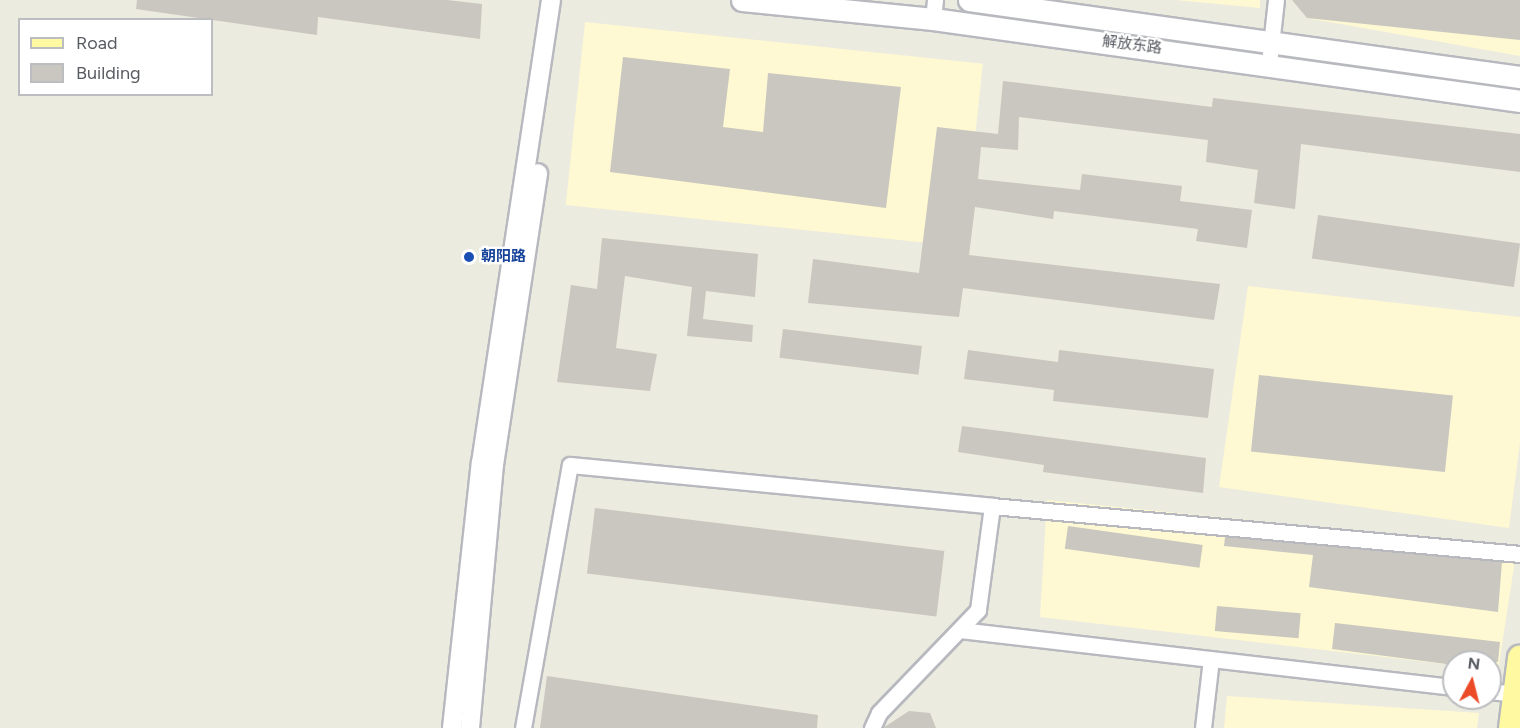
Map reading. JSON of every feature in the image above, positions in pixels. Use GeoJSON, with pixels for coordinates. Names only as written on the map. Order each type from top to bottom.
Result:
{"type":"FeatureCollection","features":[{"type":"Feature","properties":{"kind":"main road","name":"解放东路"},"geometry":{"type":"LineString","coordinates":[[742,0],[934,10],[1520,100]]}},
{"type":"Feature","properties":{"kind":"main road","name":"解放东路"},"geometry":{"type":"LineString","coordinates":[[969,0],[1271,39],[1520,77]]}},
{"type":"Feature","properties":{"kind":"main road"},"geometry":{"type":"LineString","coordinates":[[1511,728],[1520,658]]}},
{"type":"Feature","properties":{"kind":"street"},"geometry":{"type":"LineString","coordinates":[[452,728],[481,463],[551,0]]}},
{"type":"Feature","properties":{"kind":"street"},"geometry":{"type":"LineString","coordinates":[[470,728],[494,465],[563,0]]}},
{"type":"Feature","properties":{"kind":"street"},"geometry":{"type":"LineString","coordinates":[[1269,63],[1276,0]]}},
{"type":"Feature","properties":{"kind":"street"},"geometry":{"type":"LineString","coordinates":[[523,728],[570,465],[1520,554]]}},
{"type":"Feature","properties":{"kind":"street"},"geometry":{"type":"LineString","coordinates":[[872,728],[879,713],[978,610],[992,506]]}},
{"type":"Feature","properties":{"kind":"street"},"geometry":{"type":"LineString","coordinates":[[960,630],[1442,686]]}},
{"type":"Feature","properties":{"kind":"street"},"geometry":{"type":"LineString","coordinates":[[1203,728],[1211,659]]}},
{"type":"Feature","properties":{"kind":"street"},"geometry":{"type":"LineString","coordinates":[[1502,692],[1515,694]]}},
{"type":"Feature","properties":{"kind":"shaded area"},"geometry":{"type":"Polygon","coordinates":[[[1175,0],[1260,0],[1260,8],[1175,0]]]}},
{"type":"Feature","properties":{"kind":"shaded area"},"geometry":{"type":"Polygon","coordinates":[[[1520,0],[1520,56],[1307,18],[1520,0]]]}},
{"type":"Feature","properties":{"kind":"shaded area"},"geometry":{"type":"Polygon","coordinates":[[[585,22],[983,64],[964,247],[566,205],[585,22]]]}},
{"type":"Feature","properties":{"kind":"shaded area"},"geometry":{"type":"Polygon","coordinates":[[[1248,286],[1520,317],[1520,442],[1509,528],[1219,487],[1248,286]]]}},
{"type":"Feature","properties":{"kind":"shaded area"},"geometry":{"type":"Polygon","coordinates":[[[1047,500],[1517,547],[1501,650],[1442,650],[1442,664],[1040,617],[1047,500]]]}},
{"type":"Feature","properties":{"kind":"shaded area"},"geometry":{"type":"Polygon","coordinates":[[[1227,696],[1479,713],[1477,728],[1224,728],[1227,696]]]}},
{"type":"Feature","properties":{"kind":"building"},"geometry":{"type":"Polygon","coordinates":[[[137,0],[447,0],[482,4],[480,39],[318,17],[317,35],[213,20],[213,18],[136,9],[137,0]]]}},
{"type":"Feature","properties":{"kind":"building"},"geometry":{"type":"Polygon","coordinates":[[[1292,0],[1520,0],[1520,40],[1307,18],[1292,0]]]}},
{"type":"Feature","properties":{"kind":"building"},"geometry":{"type":"Polygon","coordinates":[[[623,57],[730,69],[723,127],[763,132],[768,73],[901,87],[886,208],[610,172],[623,57]]]}},
{"type":"Feature","properties":{"kind":"building"},"geometry":{"type":"Polygon","coordinates":[[[1003,81],[1212,107],[1213,98],[1520,134],[1520,172],[1301,144],[1295,209],[1254,203],[1258,170],[1206,162],[1208,140],[1019,117],[1018,150],[981,147],[978,179],[1080,190],[1082,174],[1182,186],[1180,201],[1252,210],[1247,248],[1196,241],[1198,229],[1054,211],[1053,219],[975,207],[969,255],[1220,284],[1214,320],[963,288],[959,317],[808,303],[813,259],[919,273],[937,127],[998,134],[1003,81]]]}},
{"type":"Feature","properties":{"kind":"building"},"geometry":{"type":"Polygon","coordinates":[[[1318,215],[1520,243],[1514,287],[1312,259],[1318,215]]]}},
{"type":"Feature","properties":{"kind":"building"},"geometry":{"type":"Polygon","coordinates":[[[602,238],[758,254],[755,297],[706,291],[703,319],[753,325],[752,342],[687,336],[692,287],[625,276],[616,348],[657,354],[650,391],[557,382],[571,285],[597,289],[602,238]]]}},
{"type":"Feature","properties":{"kind":"building"},"geometry":{"type":"Polygon","coordinates":[[[783,329],[922,346],[918,375],[779,358],[783,329]]]}},
{"type":"Feature","properties":{"kind":"building"},"geometry":{"type":"Polygon","coordinates":[[[968,350],[1058,362],[1059,350],[1214,369],[1208,418],[1053,401],[1054,390],[964,379],[968,350]]]}},
{"type":"Feature","properties":{"kind":"building"},"geometry":{"type":"Polygon","coordinates":[[[1259,375],[1453,395],[1445,472],[1251,452],[1259,375]]]}},
{"type":"Feature","properties":{"kind":"building"},"geometry":{"type":"Polygon","coordinates":[[[962,426],[1206,458],[1203,493],[1043,472],[1044,465],[958,452],[962,426]]]}},
{"type":"Feature","properties":{"kind":"building"},"geometry":{"type":"Polygon","coordinates":[[[595,508],[944,551],[936,616],[587,574],[595,508]]]}},
{"type":"Feature","properties":{"kind":"building"},"geometry":{"type":"Polygon","coordinates":[[[1068,526],[1203,545],[1199,568],[1065,549],[1068,526]]]}},
{"type":"Feature","properties":{"kind":"building"},"geometry":{"type":"Polygon","coordinates":[[[1225,537],[1502,562],[1498,612],[1309,587],[1313,555],[1224,546],[1225,537]]]}},
{"type":"Feature","properties":{"kind":"building"},"geometry":{"type":"Polygon","coordinates":[[[1217,606],[1301,613],[1299,638],[1215,631],[1217,606]]]}},
{"type":"Feature","properties":{"kind":"building"},"geometry":{"type":"Polygon","coordinates":[[[1335,623],[1500,642],[1499,650],[1442,650],[1442,663],[1332,649],[1335,623]]]}},
{"type":"Feature","properties":{"kind":"building"},"geometry":{"type":"Polygon","coordinates":[[[547,676],[818,715],[817,728],[540,728],[547,676]]]}},
{"type":"Feature","properties":{"kind":"building"},"geometry":{"type":"Polygon","coordinates":[[[909,711],[930,713],[936,728],[883,728],[909,711]]]}},
{"type":"Feature","properties":{"kind":"place","name":"朝阳路"},"geometry":{"type":"Point","coordinates":[469,257]}}]}
